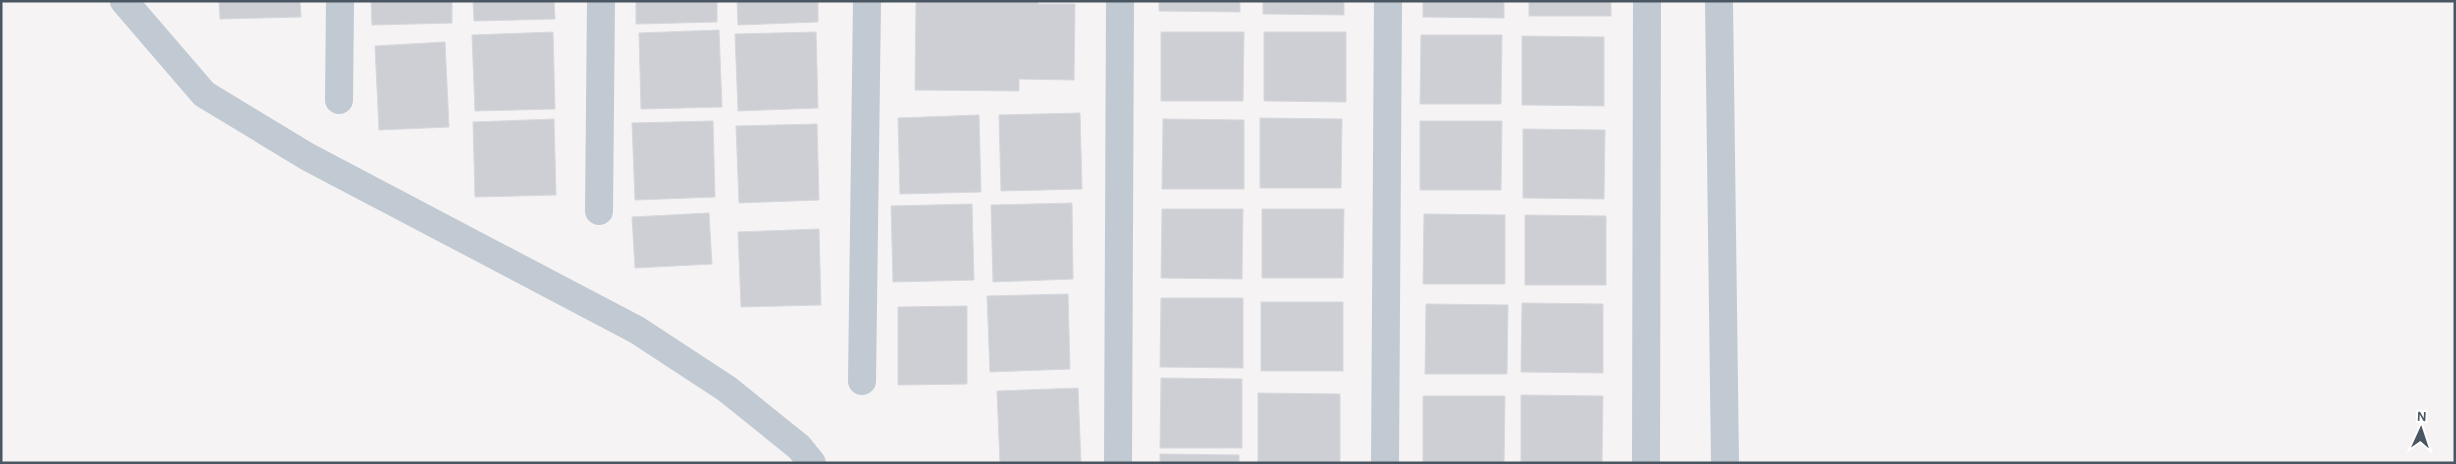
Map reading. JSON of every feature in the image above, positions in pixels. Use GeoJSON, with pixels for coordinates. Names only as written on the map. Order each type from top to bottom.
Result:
{"type":"FeatureCollection","features":[{"type":"Feature","properties":{"kind":"street"},"geometry":{"type":"LineString","coordinates":[[124,1],[204,94],[308,157],[636,330],[728,388],[799,448],[812,463]]}},
{"type":"Feature","properties":{"kind":"street"},"geometry":{"type":"LineString","coordinates":[[339,100],[340,1]]}},
{"type":"Feature","properties":{"kind":"street"},"geometry":{"type":"LineString","coordinates":[[599,211],[601,1]]}},
{"type":"Feature","properties":{"kind":"street"},"geometry":{"type":"LineString","coordinates":[[862,381],[867,1]]}},
{"type":"Feature","properties":{"kind":"street"},"geometry":{"type":"LineString","coordinates":[[1118,463],[1120,1]]}},
{"type":"Feature","properties":{"kind":"street"},"geometry":{"type":"LineString","coordinates":[[1385,463],[1388,1]]}},
{"type":"Feature","properties":{"kind":"street"},"geometry":{"type":"LineString","coordinates":[[1646,463],[1647,1]]}},
{"type":"Feature","properties":{"kind":"street"},"geometry":{"type":"LineString","coordinates":[[1719,1],[1725,463]]}},
{"type":"Feature","properties":{"kind":"building"},"geometry":{"type":"Polygon","coordinates":[[[219,1],[300,1],[301,17],[220,19],[219,1]]]}},
{"type":"Feature","properties":{"kind":"building"},"geometry":{"type":"Polygon","coordinates":[[[371,1],[452,1],[452,23],[372,25],[371,1]]]}},
{"type":"Feature","properties":{"kind":"building"},"geometry":{"type":"Polygon","coordinates":[[[473,1],[554,1],[555,19],[474,21],[473,1]]]}},
{"type":"Feature","properties":{"kind":"building"},"geometry":{"type":"Polygon","coordinates":[[[636,1],[717,1],[717,22],[636,24],[636,1]]]}},
{"type":"Feature","properties":{"kind":"building"},"geometry":{"type":"Polygon","coordinates":[[[737,1],[818,1],[818,22],[738,25],[737,1]]]}},
{"type":"Feature","properties":{"kind":"building"},"geometry":{"type":"Polygon","coordinates":[[[916,1],[1038,1],[1038,4],[1075,4],[1074,80],[1019,79],[1019,91],[915,90],[916,1]]]}},
{"type":"Feature","properties":{"kind":"building"},"geometry":{"type":"Polygon","coordinates":[[[1159,1],[1240,1],[1240,12],[1159,11],[1159,1]]]}},
{"type":"Feature","properties":{"kind":"building"},"geometry":{"type":"Polygon","coordinates":[[[1263,1],[1344,1],[1344,15],[1263,14],[1263,1]]]}},
{"type":"Feature","properties":{"kind":"building"},"geometry":{"type":"Polygon","coordinates":[[[1423,1],[1504,1],[1504,18],[1423,17],[1423,1]]]}},
{"type":"Feature","properties":{"kind":"building"},"geometry":{"type":"Polygon","coordinates":[[[1529,1],[1611,1],[1611,16],[1529,16],[1529,1]]]}},
{"type":"Feature","properties":{"kind":"building"},"geometry":{"type":"Polygon","coordinates":[[[719,30],[722,107],[641,109],[639,33],[719,30]]]}},
{"type":"Feature","properties":{"kind":"building"},"geometry":{"type":"Polygon","coordinates":[[[553,32],[555,109],[475,111],[472,35],[553,32]]]}},
{"type":"Feature","properties":{"kind":"building"},"geometry":{"type":"Polygon","coordinates":[[[816,32],[818,108],[738,111],[735,34],[816,32]]]}},
{"type":"Feature","properties":{"kind":"building"},"geometry":{"type":"Polygon","coordinates":[[[1161,32],[1244,32],[1243,101],[1161,101],[1161,32]]]}},
{"type":"Feature","properties":{"kind":"building"},"geometry":{"type":"Polygon","coordinates":[[[1264,32],[1346,32],[1346,102],[1264,101],[1264,32]]]}},
{"type":"Feature","properties":{"kind":"building"},"geometry":{"type":"Polygon","coordinates":[[[1421,35],[1502,35],[1501,104],[1420,104],[1421,35]]]}},
{"type":"Feature","properties":{"kind":"building"},"geometry":{"type":"Polygon","coordinates":[[[1522,36],[1604,37],[1604,106],[1522,105],[1522,36]]]}},
{"type":"Feature","properties":{"kind":"building"},"geometry":{"type":"Polygon","coordinates":[[[445,42],[449,127],[379,130],[375,46],[445,42]]]}},
{"type":"Feature","properties":{"kind":"building"},"geometry":{"type":"Polygon","coordinates":[[[1080,113],[1082,189],[1001,191],[999,115],[1080,113]]]}},
{"type":"Feature","properties":{"kind":"building"},"geometry":{"type":"Polygon","coordinates":[[[979,115],[981,192],[900,194],[898,118],[979,115]]]}},
{"type":"Feature","properties":{"kind":"building"},"geometry":{"type":"Polygon","coordinates":[[[1260,118],[1342,119],[1341,188],[1260,188],[1260,118]]]}},
{"type":"Feature","properties":{"kind":"building"},"geometry":{"type":"Polygon","coordinates":[[[554,119],[556,195],[475,197],[473,122],[554,119]]]}},
{"type":"Feature","properties":{"kind":"building"},"geometry":{"type":"Polygon","coordinates":[[[1163,119],[1244,120],[1244,189],[1162,189],[1163,119]]]}},
{"type":"Feature","properties":{"kind":"building"},"geometry":{"type":"Polygon","coordinates":[[[713,121],[715,197],[635,200],[632,123],[713,121]]]}},
{"type":"Feature","properties":{"kind":"building"},"geometry":{"type":"Polygon","coordinates":[[[1420,121],[1502,121],[1501,190],[1420,190],[1420,121]]]}},
{"type":"Feature","properties":{"kind":"building"},"geometry":{"type":"Polygon","coordinates":[[[817,124],[819,200],[739,203],[736,126],[817,124]]]}},
{"type":"Feature","properties":{"kind":"building"},"geometry":{"type":"Polygon","coordinates":[[[1523,129],[1605,130],[1604,199],[1523,198],[1523,129]]]}},
{"type":"Feature","properties":{"kind":"building"},"geometry":{"type":"Polygon","coordinates":[[[1072,203],[1073,279],[993,282],[991,205],[1072,203]]]}},
{"type":"Feature","properties":{"kind":"building"},"geometry":{"type":"Polygon","coordinates":[[[972,204],[974,280],[893,282],[891,206],[972,204]]]}},
{"type":"Feature","properties":{"kind":"building"},"geometry":{"type":"Polygon","coordinates":[[[1162,209],[1243,209],[1242,279],[1161,278],[1162,209]]]}},
{"type":"Feature","properties":{"kind":"building"},"geometry":{"type":"Polygon","coordinates":[[[1262,209],[1344,209],[1343,278],[1262,278],[1262,209]]]}},
{"type":"Feature","properties":{"kind":"building"},"geometry":{"type":"Polygon","coordinates":[[[709,213],[712,264],[635,268],[632,217],[709,213]]]}},
{"type":"Feature","properties":{"kind":"building"},"geometry":{"type":"Polygon","coordinates":[[[1424,214],[1505,215],[1505,284],[1423,284],[1424,214]]]}},
{"type":"Feature","properties":{"kind":"building"},"geometry":{"type":"Polygon","coordinates":[[[1525,215],[1606,216],[1606,285],[1525,285],[1525,215]]]}},
{"type":"Feature","properties":{"kind":"building"},"geometry":{"type":"Polygon","coordinates":[[[819,229],[821,305],[741,307],[738,232],[819,229]]]}},
{"type":"Feature","properties":{"kind":"building"},"geometry":{"type":"Polygon","coordinates":[[[1068,294],[1070,369],[990,372],[987,296],[1068,294]]]}},
{"type":"Feature","properties":{"kind":"building"},"geometry":{"type":"Polygon","coordinates":[[[1161,298],[1243,298],[1243,368],[1160,367],[1161,298]]]}},
{"type":"Feature","properties":{"kind":"building"},"geometry":{"type":"Polygon","coordinates":[[[1261,302],[1343,302],[1343,371],[1261,371],[1261,302]]]}},
{"type":"Feature","properties":{"kind":"building"},"geometry":{"type":"Polygon","coordinates":[[[1522,303],[1603,304],[1603,373],[1521,372],[1522,303]]]}},
{"type":"Feature","properties":{"kind":"building"},"geometry":{"type":"Polygon","coordinates":[[[1426,304],[1508,305],[1507,374],[1425,374],[1426,304]]]}},
{"type":"Feature","properties":{"kind":"building"},"geometry":{"type":"Polygon","coordinates":[[[967,306],[967,384],[898,385],[898,307],[967,306]]]}},
{"type":"Feature","properties":{"kind":"building"},"geometry":{"type":"Polygon","coordinates":[[[1161,378],[1242,379],[1242,448],[1160,448],[1161,378]]]}},
{"type":"Feature","properties":{"kind":"building"},"geometry":{"type":"Polygon","coordinates":[[[1078,388],[1081,463],[1000,463],[997,391],[1078,388]]]}},
{"type":"Feature","properties":{"kind":"building"},"geometry":{"type":"Polygon","coordinates":[[[1258,393],[1340,394],[1340,463],[1258,463],[1258,393]]]}},
{"type":"Feature","properties":{"kind":"building"},"geometry":{"type":"Polygon","coordinates":[[[1521,395],[1603,396],[1602,463],[1521,463],[1521,395]]]}},
{"type":"Feature","properties":{"kind":"building"},"geometry":{"type":"Polygon","coordinates":[[[1423,396],[1505,396],[1504,463],[1423,463],[1423,396]]]}},
{"type":"Feature","properties":{"kind":"building"},"geometry":{"type":"Polygon","coordinates":[[[1160,454],[1239,455],[1239,463],[1160,463],[1160,454]]]}}]}
